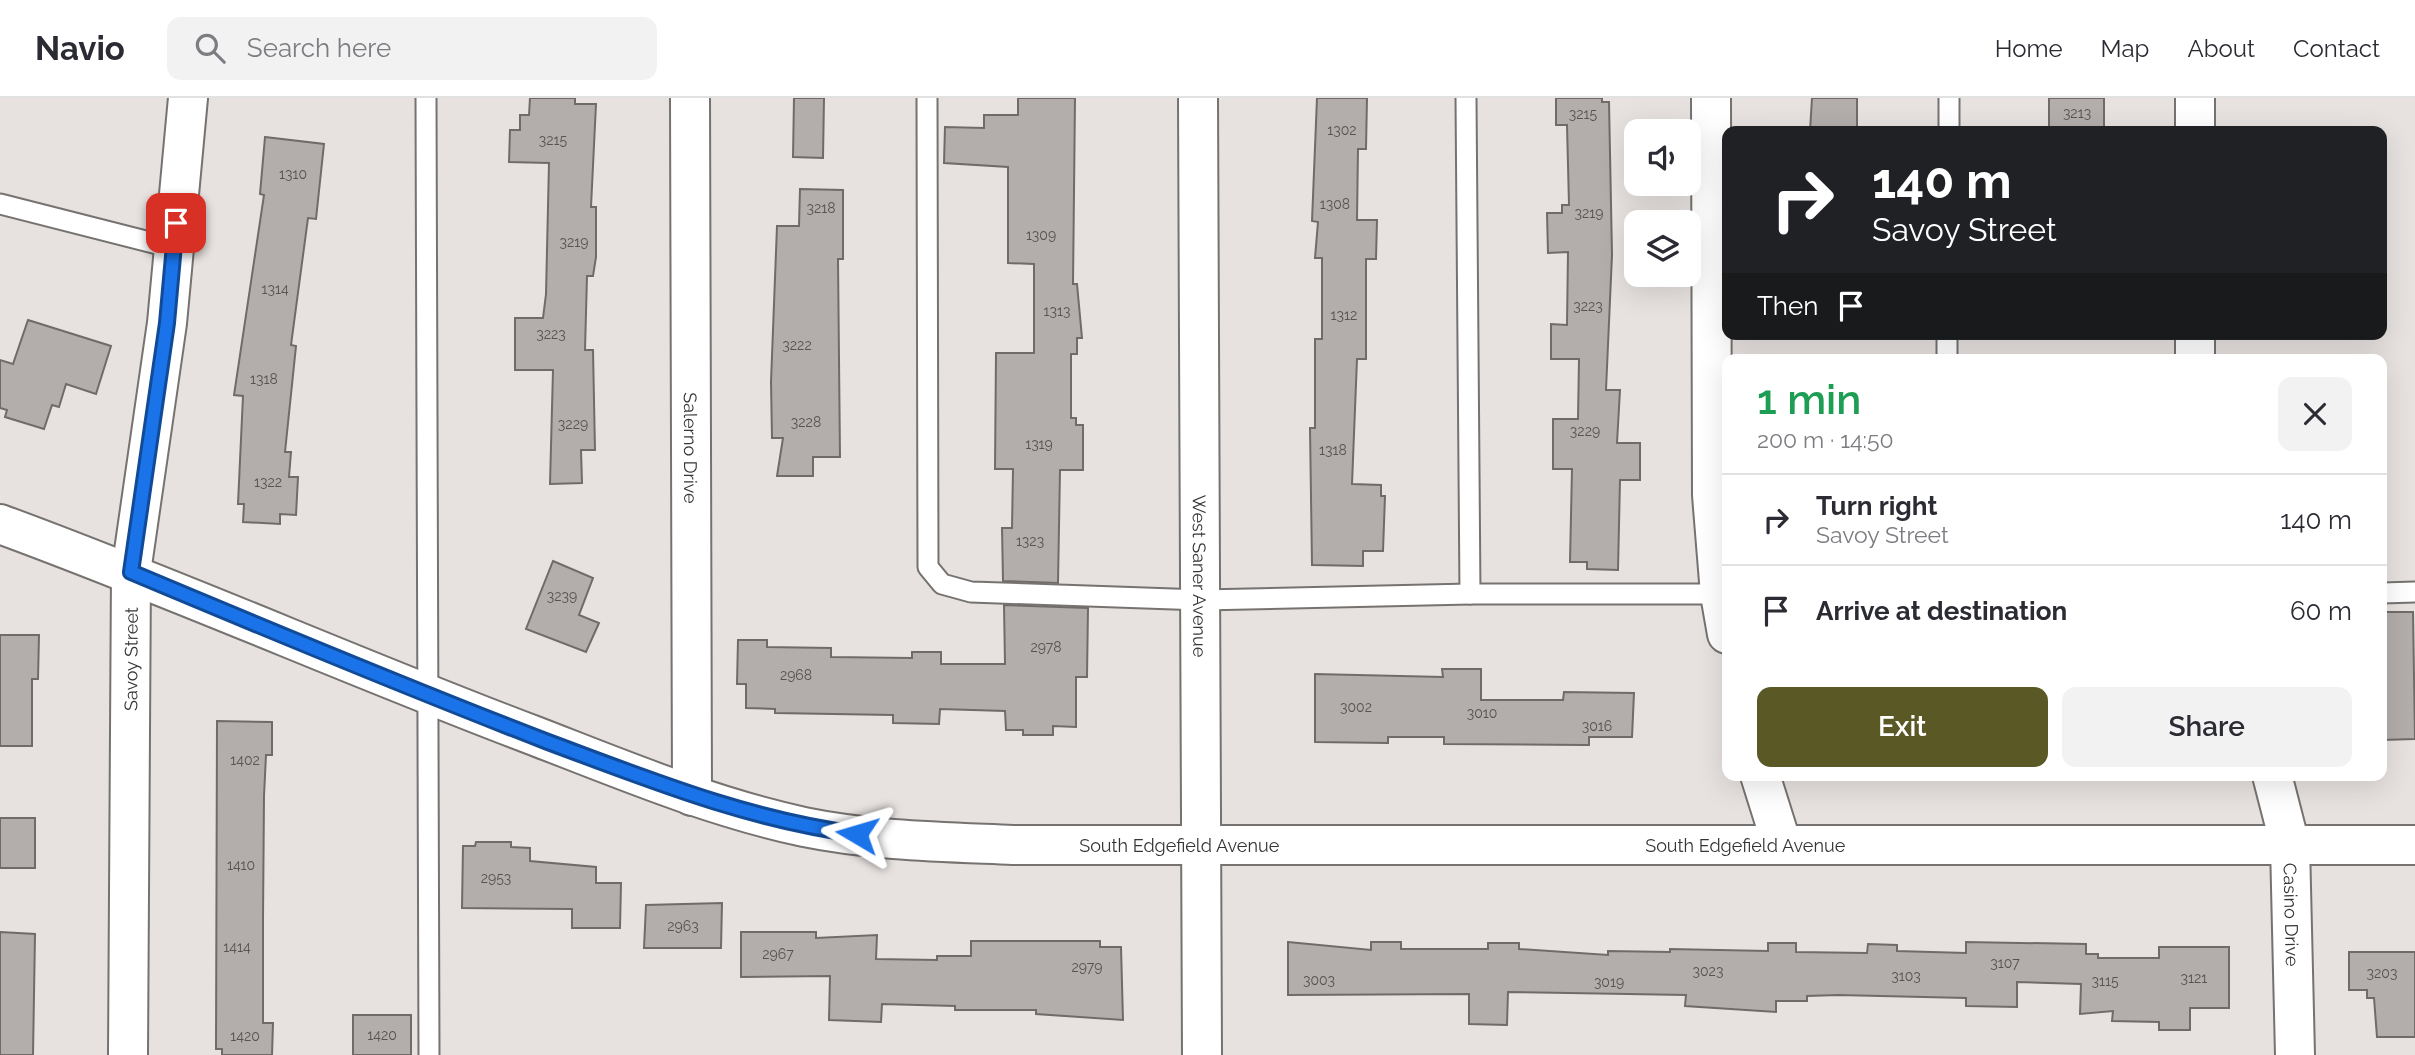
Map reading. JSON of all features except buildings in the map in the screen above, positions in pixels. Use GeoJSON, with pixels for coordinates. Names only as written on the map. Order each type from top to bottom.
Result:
{"type":"FeatureCollection","features":[{"type":"Feature","properties":{"kind":"street","name":"Savoy Street"},"geometry":{"type":"LineString","coordinates":[[128,1055],[131,572],[167,323],[188,98]]}},
{"type":"Feature","properties":{"kind":"street","name":"Salerno Drive"},"geometry":{"type":"LineString","coordinates":[[690,98],[692,796]]}},
{"type":"Feature","properties":{"kind":"street","name":"West Saner Avenue"},"geometry":{"type":"LineString","coordinates":[[1198,98],[1202,1055]]}},
{"type":"Feature","properties":{"kind":"street"},"geometry":{"type":"LineString","coordinates":[[1711,98],[1712,495],[1722,578]]}},
{"type":"Feature","properties":{"kind":"street"},"geometry":{"type":"LineString","coordinates":[[2195,126],[2196,98]]}},
{"type":"Feature","properties":{"kind":"street","name":"South Edgefield Avenue"},"geometry":{"type":"LineString","coordinates":[[0,524],[131,572],[427,695],[692,796],[805,827],[909,840],[1013,845],[2415,845]]}},
{"type":"Feature","properties":{"kind":"street"},"geometry":{"type":"LineString","coordinates":[[1762,781],[1782,845]]}},
{"type":"Feature","properties":{"kind":"street","name":"Casino Drive"},"geometry":{"type":"LineString","coordinates":[[2274,781],[2290,845],[2295,1055]]}},
{"type":"Feature","properties":{"kind":"lane"},"geometry":{"type":"LineString","coordinates":[[426,98],[429,1055]]}},
{"type":"Feature","properties":{"kind":"lane"},"geometry":{"type":"LineString","coordinates":[[927,98],[928,567],[942,584],[971,592],[1202,600],[1471,594],[1722,594]]}},
{"type":"Feature","properties":{"kind":"lane"},"geometry":{"type":"LineString","coordinates":[[1465,98],[1471,594]]}},
{"type":"Feature","properties":{"kind":"lane"},"geometry":{"type":"LineString","coordinates":[[1949,98],[1949,126]]}},
{"type":"Feature","properties":{"kind":"lane"},"geometry":{"type":"LineString","coordinates":[[0,204],[173,248]]}},
{"type":"Feature","properties":{"kind":"lane"},"geometry":{"type":"LineString","coordinates":[[2387,593],[2415,592]]}},
{"type":"Feature","properties":{"kind":"route"},"geometry":{"type":"LineString","coordinates":[[176,223],[167,323],[131,572],[427,695],[692,796],[805,827],[857,834]]}}]}
